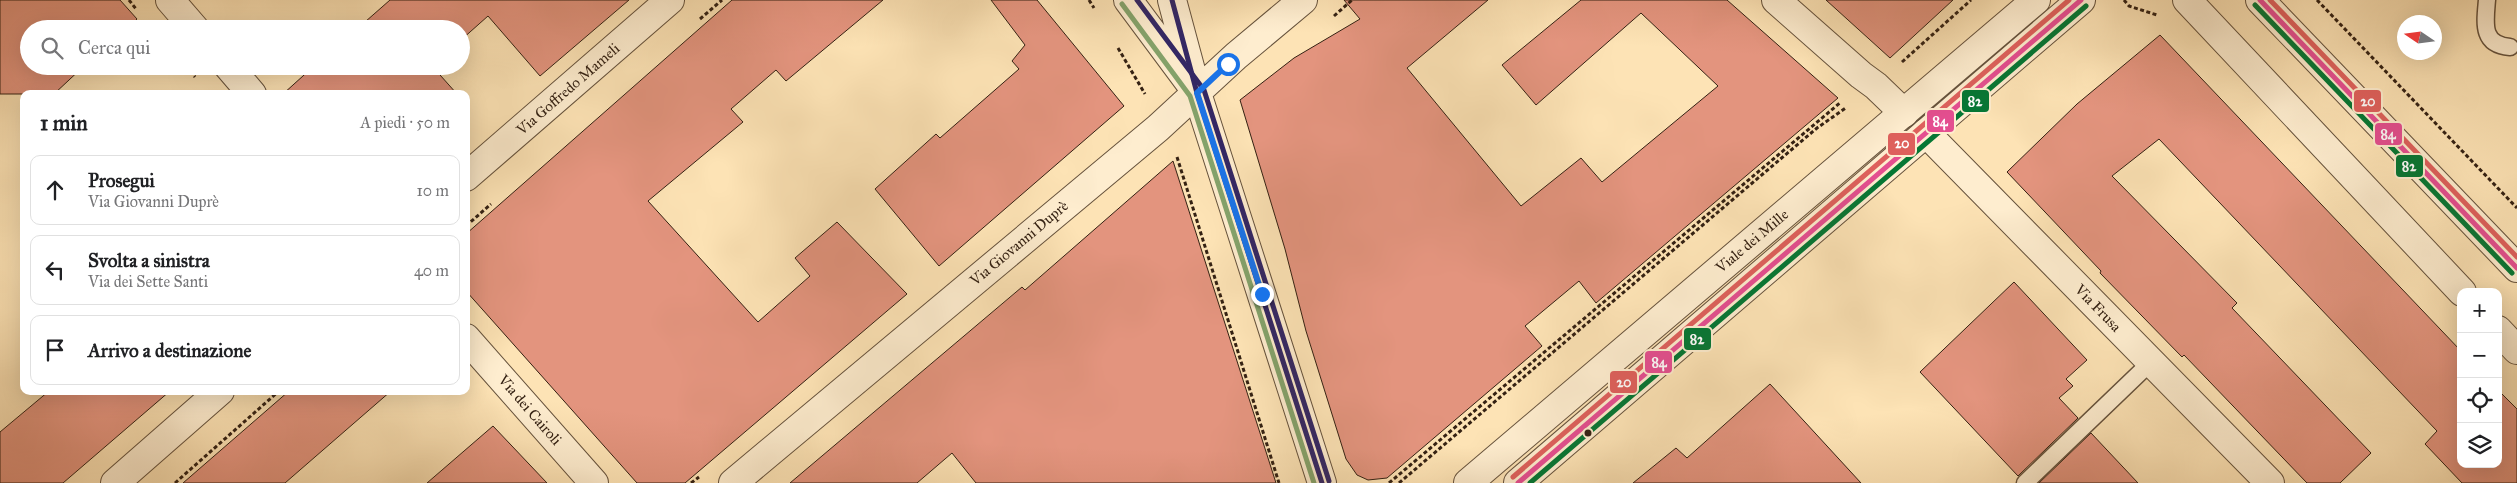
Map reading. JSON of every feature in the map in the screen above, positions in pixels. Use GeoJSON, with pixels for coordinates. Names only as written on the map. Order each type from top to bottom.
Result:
{"type":"FeatureCollection","features":[{"type":"Feature","properties":{"kind":"street"},"geometry":{"type":"LineString","coordinates":[[170,0],[187,20]]}},
{"type":"Feature","properties":{"kind":"street","name":"Via Goffredo Mameli"},"geometry":{"type":"LineString","coordinates":[[470,174],[670,0]]}},
{"type":"Feature","properties":{"kind":"street"},"geometry":{"type":"LineString","coordinates":[[1128,0],[1197,93]]}},
{"type":"Feature","properties":{"kind":"street"},"geometry":{"type":"LineString","coordinates":[[1172,0],[1197,93],[1322,483]]}},
{"type":"Feature","properties":{"kind":"street","name":"Via Giovanni Duprè"},"geometry":{"type":"LineString","coordinates":[[733,483],[1197,93],[1236,56],[1302,0]]}},
{"type":"Feature","properties":{"kind":"street"},"geometry":{"type":"LineString","coordinates":[[1776,0],[1876,86],[1904,113]]}},
{"type":"Feature","properties":{"kind":"street","name":"Viale dei Mille"},"geometry":{"type":"LineString","coordinates":[[1468,483],[2036,0]]}},
{"type":"Feature","properties":{"kind":"street","name":"Viale dei Mille"},"geometry":{"type":"LineString","coordinates":[[1518,483],[2081,0]]}},
{"type":"Feature","properties":{"kind":"street"},"geometry":{"type":"LineString","coordinates":[[2187,0],[2458,288]]}},
{"type":"Feature","properties":{"kind":"street"},"geometry":{"type":"LineString","coordinates":[[2260,0],[2517,268]]}},
{"type":"Feature","properties":{"kind":"street"},"geometry":{"type":"LineString","coordinates":[[236,75],[249,90]]}},
{"type":"Feature","properties":{"kind":"street","name":"Via Frusa"},"geometry":{"type":"LineString","coordinates":[[1926,133],[2270,483]]}},
{"type":"Feature","properties":{"kind":"street"},"geometry":{"type":"LineString","coordinates":[[2501,333],[2517,350]]}},
{"type":"Feature","properties":{"kind":"street","name":"Via dei Cairoli"},"geometry":{"type":"LineString","coordinates":[[470,343],[594,483]]}},
{"type":"Feature","properties":{"kind":"street"},"geometry":{"type":"LineString","coordinates":[[115,483],[215,395]]}},
{"type":"Feature","properties":{"kind":"lane"},"geometry":{"type":"LineString","coordinates":[[2487,0],[2486,19],[2489,38],[2498,46],[2510,47]]}},
{"type":"Feature","properties":{"kind":"lane"},"geometry":{"type":"LineString","coordinates":[[2025,483],[2151,362]]}},
{"type":"Feature","properties":{"kind":"path"},"geometry":{"type":"LineString","coordinates":[[1330,19],[1352,0]]}},
{"type":"Feature","properties":{"kind":"path"},"geometry":{"type":"LineString","coordinates":[[1400,483],[1816,128],[1876,86],[1971,0]]}},
{"type":"Feature","properties":{"kind":"path"},"geometry":{"type":"LineString","coordinates":[[2124,0],[2129,6]]}},
{"type":"Feature","properties":{"kind":"path"},"geometry":{"type":"LineString","coordinates":[[2317,0],[2517,208]]}},
{"type":"Feature","properties":{"kind":"path"},"geometry":{"type":"LineString","coordinates":[[1389,483],[1846,98]]}},
{"type":"Feature","properties":{"kind":"path"},"geometry":{"type":"LineString","coordinates":[[1176,154],[1279,483]]}},
{"type":"Feature","properties":{"kind":"path"},"geometry":{"type":"LineString","coordinates":[[174,483],[274,395]]}},
{"type":"Feature","properties":{"kind":"building"},"geometry":{"type":"Polygon","coordinates":[[[0,0],[120,0],[137,19],[20,20],[20,75],[74,75],[58,90],[20,90],[20,94],[0,94],[0,0]]]}},
{"type":"Feature","properties":{"kind":"building"},"geometry":{"type":"Polygon","coordinates":[[[390,0],[629,0],[540,76],[488,16],[470,32],[470,20],[367,20],[390,0]]]}},
{"type":"Feature","properties":{"kind":"building"},"geometry":{"type":"Polygon","coordinates":[[[732,0],[883,0],[786,81],[776,70],[731,109],[743,122],[648,201],[758,322],[810,276],[795,258],[837,222],[907,294],[685,483],[637,483],[470,295],[470,230],[732,0]]]}},
{"type":"Feature","properties":{"kind":"building"},"geometry":{"type":"Polygon","coordinates":[[[991,0],[1037,0],[1124,106],[939,266],[875,189],[936,134],[940,138],[1019,69],[1012,61],[1025,45],[991,0]]]}},
{"type":"Feature","properties":{"kind":"building"},"geometry":{"type":"Polygon","coordinates":[[[1344,0],[1488,0],[1407,68],[1521,206],[1581,158],[1602,182],[1718,86],[1641,13],[1536,105],[1502,65],[1581,0],[1727,0],[1838,98],[1596,303],[1579,281],[1525,326],[1542,346],[1387,478],[1368,480],[1357,475],[1346,459],[1306,331],[1285,249],[1240,100],[1294,58],[1360,19],[1344,0]]]}},
{"type":"Feature","properties":{"kind":"building"},"geometry":{"type":"Polygon","coordinates":[[[1826,0],[1953,0],[1890,58],[1826,0]]]}},
{"type":"Feature","properties":{"kind":"building"},"geometry":{"type":"Polygon","coordinates":[[[2160,35],[2457,347],[2457,468],[2502,468],[2502,394],[2517,409],[2517,483],[2462,483],[2425,444],[2437,431],[2159,139],[2112,176],[2237,303],[2232,308],[2371,453],[2340,483],[2307,483],[2184,355],[2182,357],[2100,273],[2101,271],[2007,172],[2077,104],[2160,35]]]}},
{"type":"Feature","properties":{"kind":"building"},"geometry":{"type":"Polygon","coordinates":[[[304,75],[440,75],[453,90],[287,90],[304,75]]]}},
{"type":"Feature","properties":{"kind":"building"},"geometry":{"type":"Polygon","coordinates":[[[1173,161],[1276,483],[976,483],[952,453],[917,483],[790,483],[1022,287],[1025,290],[1173,161]]]}},
{"type":"Feature","properties":{"kind":"building"},"geometry":{"type":"Polygon","coordinates":[[[2014,282],[2087,360],[2066,379],[2073,386],[2059,398],[2078,418],[2018,476],[1920,372],[2014,282]]]}},
{"type":"Feature","properties":{"kind":"building"},"geometry":{"type":"Polygon","coordinates":[[[1770,384],[1861,483],[1633,483],[1676,448],[1687,458],[1770,384]]]}},
{"type":"Feature","properties":{"kind":"building"},"geometry":{"type":"Polygon","coordinates":[[[44,395],[165,395],[63,483],[0,483],[0,432],[44,395]]]}},
{"type":"Feature","properties":{"kind":"building"},"geometry":{"type":"Polygon","coordinates":[[[284,395],[386,395],[285,483],[183,483],[284,395]]]}},
{"type":"Feature","properties":{"kind":"building"},"geometry":{"type":"Polygon","coordinates":[[[493,426],[547,483],[427,483],[493,426]]]}},
{"type":"Feature","properties":{"kind":"building"},"geometry":{"type":"Polygon","coordinates":[[[2091,433],[2138,483],[2039,483],[2091,433]]]}},
{"type":"Feature","properties":{"kind":"transit line"},"geometry":{"type":"LineString","coordinates":[[1137,0],[1204,90],[1329,481]]}},
{"type":"Feature","properties":{"kind":"transit line"},"geometry":{"type":"LineString","coordinates":[[1172,0],[1197,93],[1322,483]]}},
{"type":"Feature","properties":{"kind":"transit line","name":"20"},"geometry":{"type":"LineString","coordinates":[[1513,477],[2069,0]]}},
{"type":"Feature","properties":{"kind":"transit line","name":"84"},"geometry":{"type":"LineString","coordinates":[[1518,483],[2081,0]]}},
{"type":"Feature","properties":{"kind":"transit line","name":"84"},"geometry":{"type":"LineString","coordinates":[[2260,0],[2517,268]]}},
{"type":"Feature","properties":{"kind":"transit line","name":"20"},"geometry":{"type":"LineString","coordinates":[[2270,0],[2517,257]]}},
{"type":"Feature","properties":{"kind":"transit line"},"geometry":{"type":"LineString","coordinates":[[1122,4],[1190,96],[1314,483]]}},
{"type":"Feature","properties":{"kind":"transit line","name":"82"},"geometry":{"type":"LineString","coordinates":[[2255,5],[2512,273]]}},
{"type":"Feature","properties":{"kind":"transit line","name":"82"},"geometry":{"type":"LineString","coordinates":[[1530,483],[2086,6]]}},
{"type":"Feature","properties":{"kind":"route"},"geometry":{"type":"LineString","coordinates":[[1228,64],[1197,93],[1262,294]]}}]}
